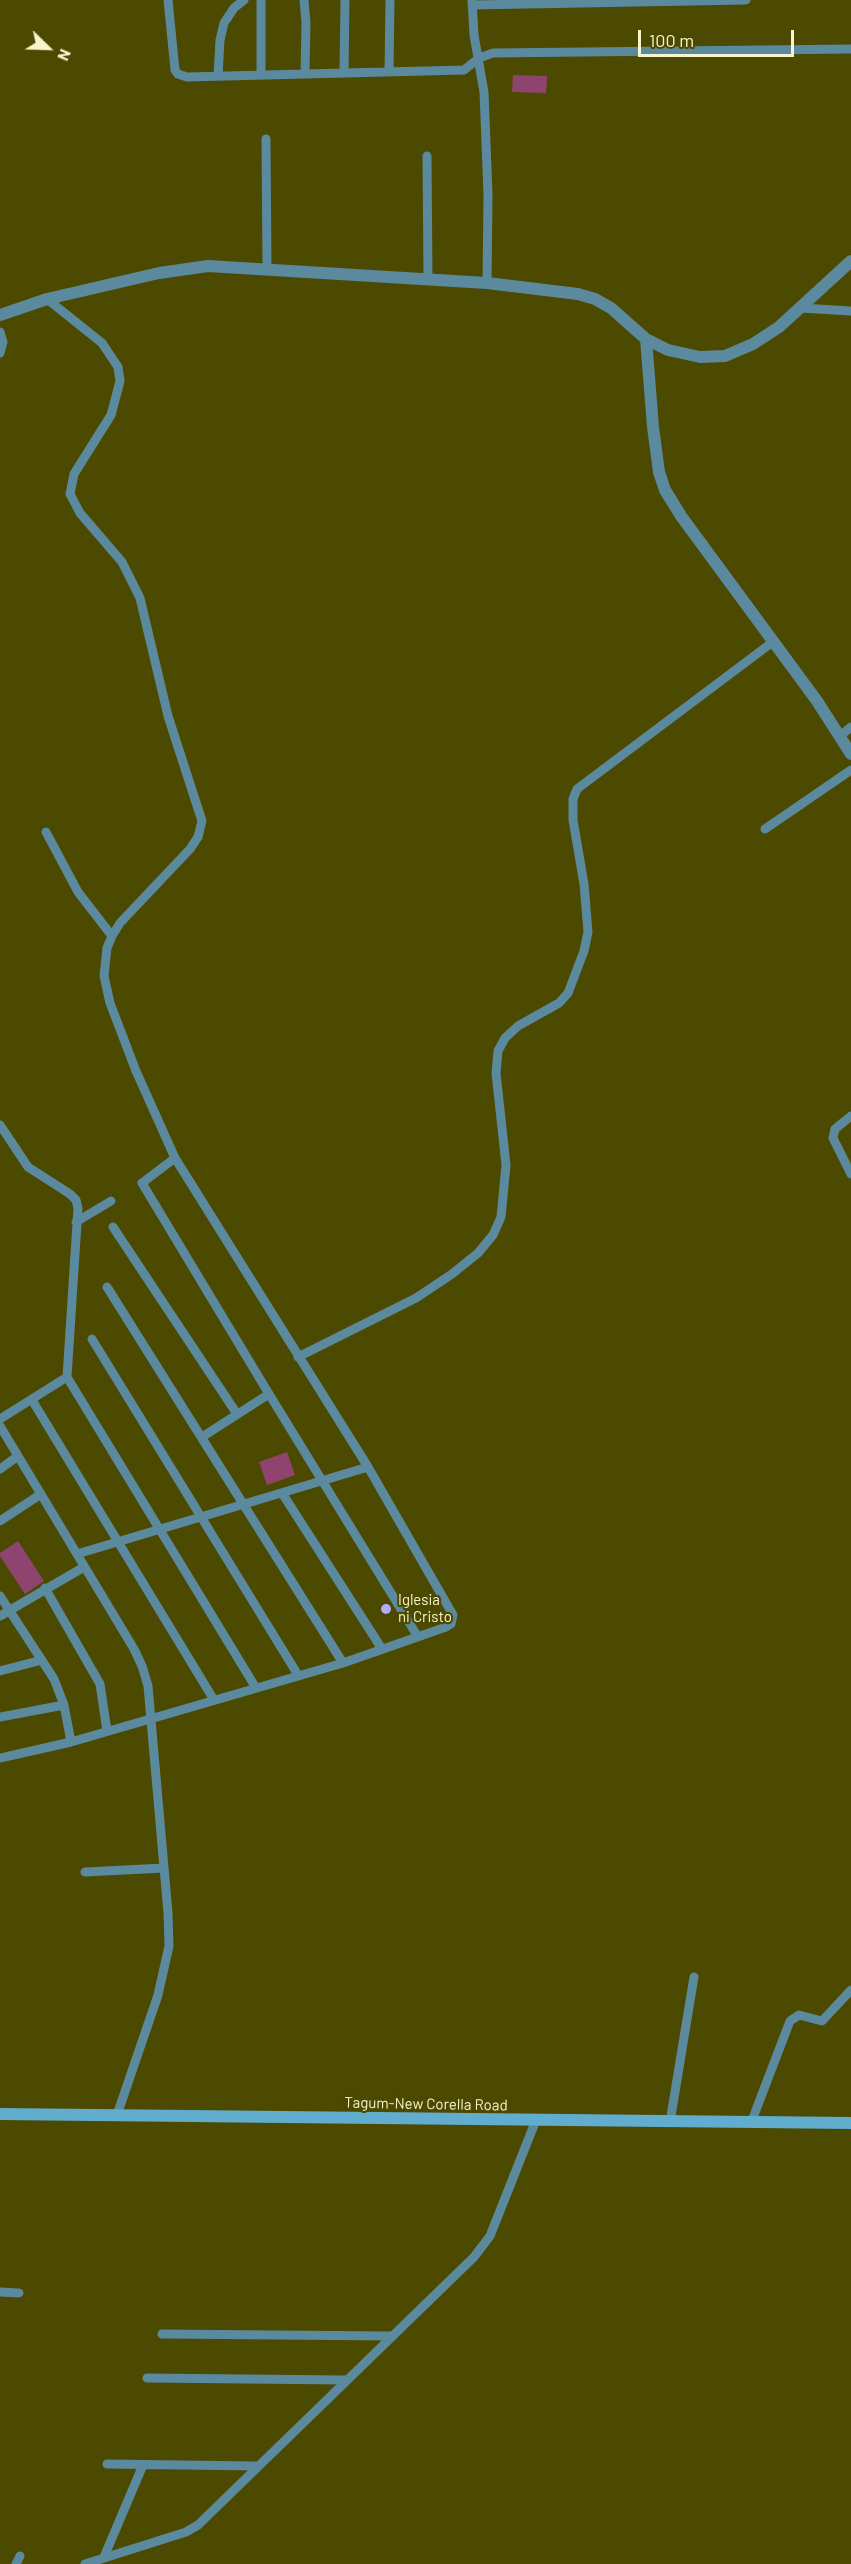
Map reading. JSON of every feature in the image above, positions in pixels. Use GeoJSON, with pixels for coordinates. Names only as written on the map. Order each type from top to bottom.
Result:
{"type":"FeatureCollection","features":[{"type":"Feature","properties":{"kind":"main road","name":"Tagum-New Corella Road"},"geometry":{"type":"LineString","coordinates":[[0,2114],[851,2123]]}},
{"type":"Feature","properties":{"kind":"street"},"geometry":{"type":"LineString","coordinates":[[168,0],[174,65],[178,74],[187,77],[464,70],[478,58],[492,53],[851,49]]}},
{"type":"Feature","properties":{"kind":"street"},"geometry":{"type":"LineString","coordinates":[[218,76],[220,40],[224,23],[234,8],[244,0]]}},
{"type":"Feature","properties":{"kind":"street"},"geometry":{"type":"LineString","coordinates":[[261,0],[261,75]]}},
{"type":"Feature","properties":{"kind":"street"},"geometry":{"type":"LineString","coordinates":[[303,0],[306,23],[305,74]]}},
{"type":"Feature","properties":{"kind":"street"},"geometry":{"type":"LineString","coordinates":[[344,73],[345,0]]}},
{"type":"Feature","properties":{"kind":"street"},"geometry":{"type":"LineString","coordinates":[[389,71],[390,0]]}},
{"type":"Feature","properties":{"kind":"street"},"geometry":{"type":"LineString","coordinates":[[487,283],[486,129],[484,92],[474,35],[472,2],[746,0]]}},
{"type":"Feature","properties":{"kind":"street"},"geometry":{"type":"LineString","coordinates":[[266,139],[267,269]]}},
{"type":"Feature","properties":{"kind":"street"},"geometry":{"type":"LineString","coordinates":[[427,156],[428,280]]}},
{"type":"Feature","properties":{"kind":"street"},"geometry":{"type":"LineString","coordinates":[[0,315],[46,299],[181,269],[225,266],[487,283],[578,294],[595,299],[611,308],[646,339],[668,350],[700,357],[725,356],[753,344],[779,327],[851,261]]}},
{"type":"Feature","properties":{"kind":"street"},"geometry":{"type":"LineString","coordinates":[[0,1758],[71,1742],[343,1663],[446,1627],[451,1624],[453,1615],[368,1467],[175,1158],[136,1071],[110,1003],[104,976],[106,954],[112,936],[120,923],[190,849],[202,829],[202,821],[168,716],[140,598],[122,562],[80,513],[70,494],[74,474],[111,415],[120,381],[118,367],[102,344],[46,299]]}},
{"type":"Feature","properties":{"kind":"street"},"geometry":{"type":"LineString","coordinates":[[801,308],[851,311]]}},
{"type":"Feature","properties":{"kind":"street"},"geometry":{"type":"LineString","coordinates":[[0,332],[3,342],[0,353]]}},
{"type":"Feature","properties":{"kind":"street"},"geometry":{"type":"LineString","coordinates":[[646,339],[653,427],[659,472],[665,490],[681,516],[774,641],[851,754]]}},
{"type":"Feature","properties":{"kind":"street"},"geometry":{"type":"LineString","coordinates":[[298,1357],[417,1298],[478,1253],[493,1235],[501,1217],[506,1165],[496,1073],[498,1051],[505,1038],[518,1026],[559,1003],[568,993],[584,951],[588,932],[584,884],[573,820],[573,799],[578,789],[774,641]]}},
{"type":"Feature","properties":{"kind":"street"},"geometry":{"type":"LineString","coordinates":[[839,737],[851,727]]}},
{"type":"Feature","properties":{"kind":"street"},"geometry":{"type":"LineString","coordinates":[[765,829],[851,770]]}},
{"type":"Feature","properties":{"kind":"street"},"geometry":{"type":"LineString","coordinates":[[46,832],[78,892],[112,936]]}},
{"type":"Feature","properties":{"kind":"street"},"geometry":{"type":"LineString","coordinates":[[851,1116],[836,1129],[833,1138],[851,1174]]}},
{"type":"Feature","properties":{"kind":"street"},"geometry":{"type":"LineString","coordinates":[[0,1125],[28,1167],[76,1200],[67,1377],[256,1688]]}},
{"type":"Feature","properties":{"kind":"street"},"geometry":{"type":"LineString","coordinates":[[175,1158],[142,1183],[268,1394],[418,1637]]}},
{"type":"Feature","properties":{"kind":"street"},"geometry":{"type":"LineString","coordinates":[[76,1222],[111,1201]]}},
{"type":"Feature","properties":{"kind":"street"},"geometry":{"type":"LineString","coordinates":[[113,1227],[237,1414]]}},
{"type":"Feature","properties":{"kind":"street"},"geometry":{"type":"LineString","coordinates":[[107,1287],[343,1663]]}},
{"type":"Feature","properties":{"kind":"street"},"geometry":{"type":"LineString","coordinates":[[92,1339],[298,1675]]}},
{"type":"Feature","properties":{"kind":"street"},"geometry":{"type":"LineString","coordinates":[[0,1419],[67,1377]]}},
{"type":"Feature","properties":{"kind":"street"},"geometry":{"type":"LineString","coordinates":[[202,1437],[268,1394]]}},
{"type":"Feature","properties":{"kind":"street"},"geometry":{"type":"LineString","coordinates":[[32,1400],[214,1700]]}},
{"type":"Feature","properties":{"kind":"street"},"geometry":{"type":"LineString","coordinates":[[0,1426],[142,1666],[152,1718],[169,1931],[168,1958],[158,1995],[117,2115]]}},
{"type":"Feature","properties":{"kind":"street"},"geometry":{"type":"LineString","coordinates":[[0,1469],[18,1456]]}},
{"type":"Feature","properties":{"kind":"street"},"geometry":{"type":"LineString","coordinates":[[77,1554],[368,1467]]}},
{"type":"Feature","properties":{"kind":"street"},"geometry":{"type":"LineString","coordinates":[[282,1493],[382,1649]]}},
{"type":"Feature","properties":{"kind":"street"},"geometry":{"type":"LineString","coordinates":[[0,1521],[41,1494]]}},
{"type":"Feature","properties":{"kind":"street"},"geometry":{"type":"LineString","coordinates":[[0,1616],[84,1567]]}},
{"type":"Feature","properties":{"kind":"street"},"geometry":{"type":"LineString","coordinates":[[45,1588],[100,1684],[107,1731]]}},
{"type":"Feature","properties":{"kind":"street"},"geometry":{"type":"LineString","coordinates":[[0,1596],[54,1679],[64,1705],[71,1742]]}},
{"type":"Feature","properties":{"kind":"street"},"geometry":{"type":"LineString","coordinates":[[0,1671],[42,1660]]}},
{"type":"Feature","properties":{"kind":"street"},"geometry":{"type":"LineString","coordinates":[[0,1717],[64,1705]]}},
{"type":"Feature","properties":{"kind":"street"},"geometry":{"type":"LineString","coordinates":[[85,1872],[164,1868]]}},
{"type":"Feature","properties":{"kind":"street"},"geometry":{"type":"LineString","coordinates":[[670,2122],[694,1977]]}},
{"type":"Feature","properties":{"kind":"street"},"geometry":{"type":"LineString","coordinates":[[751,2122],[790,2021],[799,2015],[822,2021],[851,1990]]}},
{"type":"Feature","properties":{"kind":"street"},"geometry":{"type":"LineString","coordinates":[[85,2564],[192,2529],[486,2244],[536,2120]]}},
{"type":"Feature","properties":{"kind":"street"},"geometry":{"type":"LineString","coordinates":[[0,2292],[18,2293]]}},
{"type":"Feature","properties":{"kind":"street"},"geometry":{"type":"LineString","coordinates":[[162,2334],[391,2336]]}},
{"type":"Feature","properties":{"kind":"street"},"geometry":{"type":"LineString","coordinates":[[147,2378],[345,2380]]}},
{"type":"Feature","properties":{"kind":"street"},"geometry":{"type":"LineString","coordinates":[[107,2464],[257,2466]]}},
{"type":"Feature","properties":{"kind":"street"},"geometry":{"type":"LineString","coordinates":[[104,2557],[143,2465]]}},
{"type":"Feature","properties":{"kind":"shaded area"},"geometry":{"type":"Polygon","coordinates":[[[513,75],[547,76],[546,93],[512,92],[513,75]]]}},
{"type":"Feature","properties":{"kind":"shaded area"},"geometry":{"type":"Polygon","coordinates":[[[287,1452],[295,1475],[267,1485],[259,1462],[287,1452]]]}},
{"type":"Feature","properties":{"kind":"shaded area"},"geometry":{"type":"Polygon","coordinates":[[[18,1541],[44,1581],[25,1594],[0,1556],[0,1553],[18,1541]]]}},
{"type":"Feature","properties":{"kind":"place","name":"Iglesia ni Cristo"},"geometry":{"type":"Point","coordinates":[386,1609]}}]}
